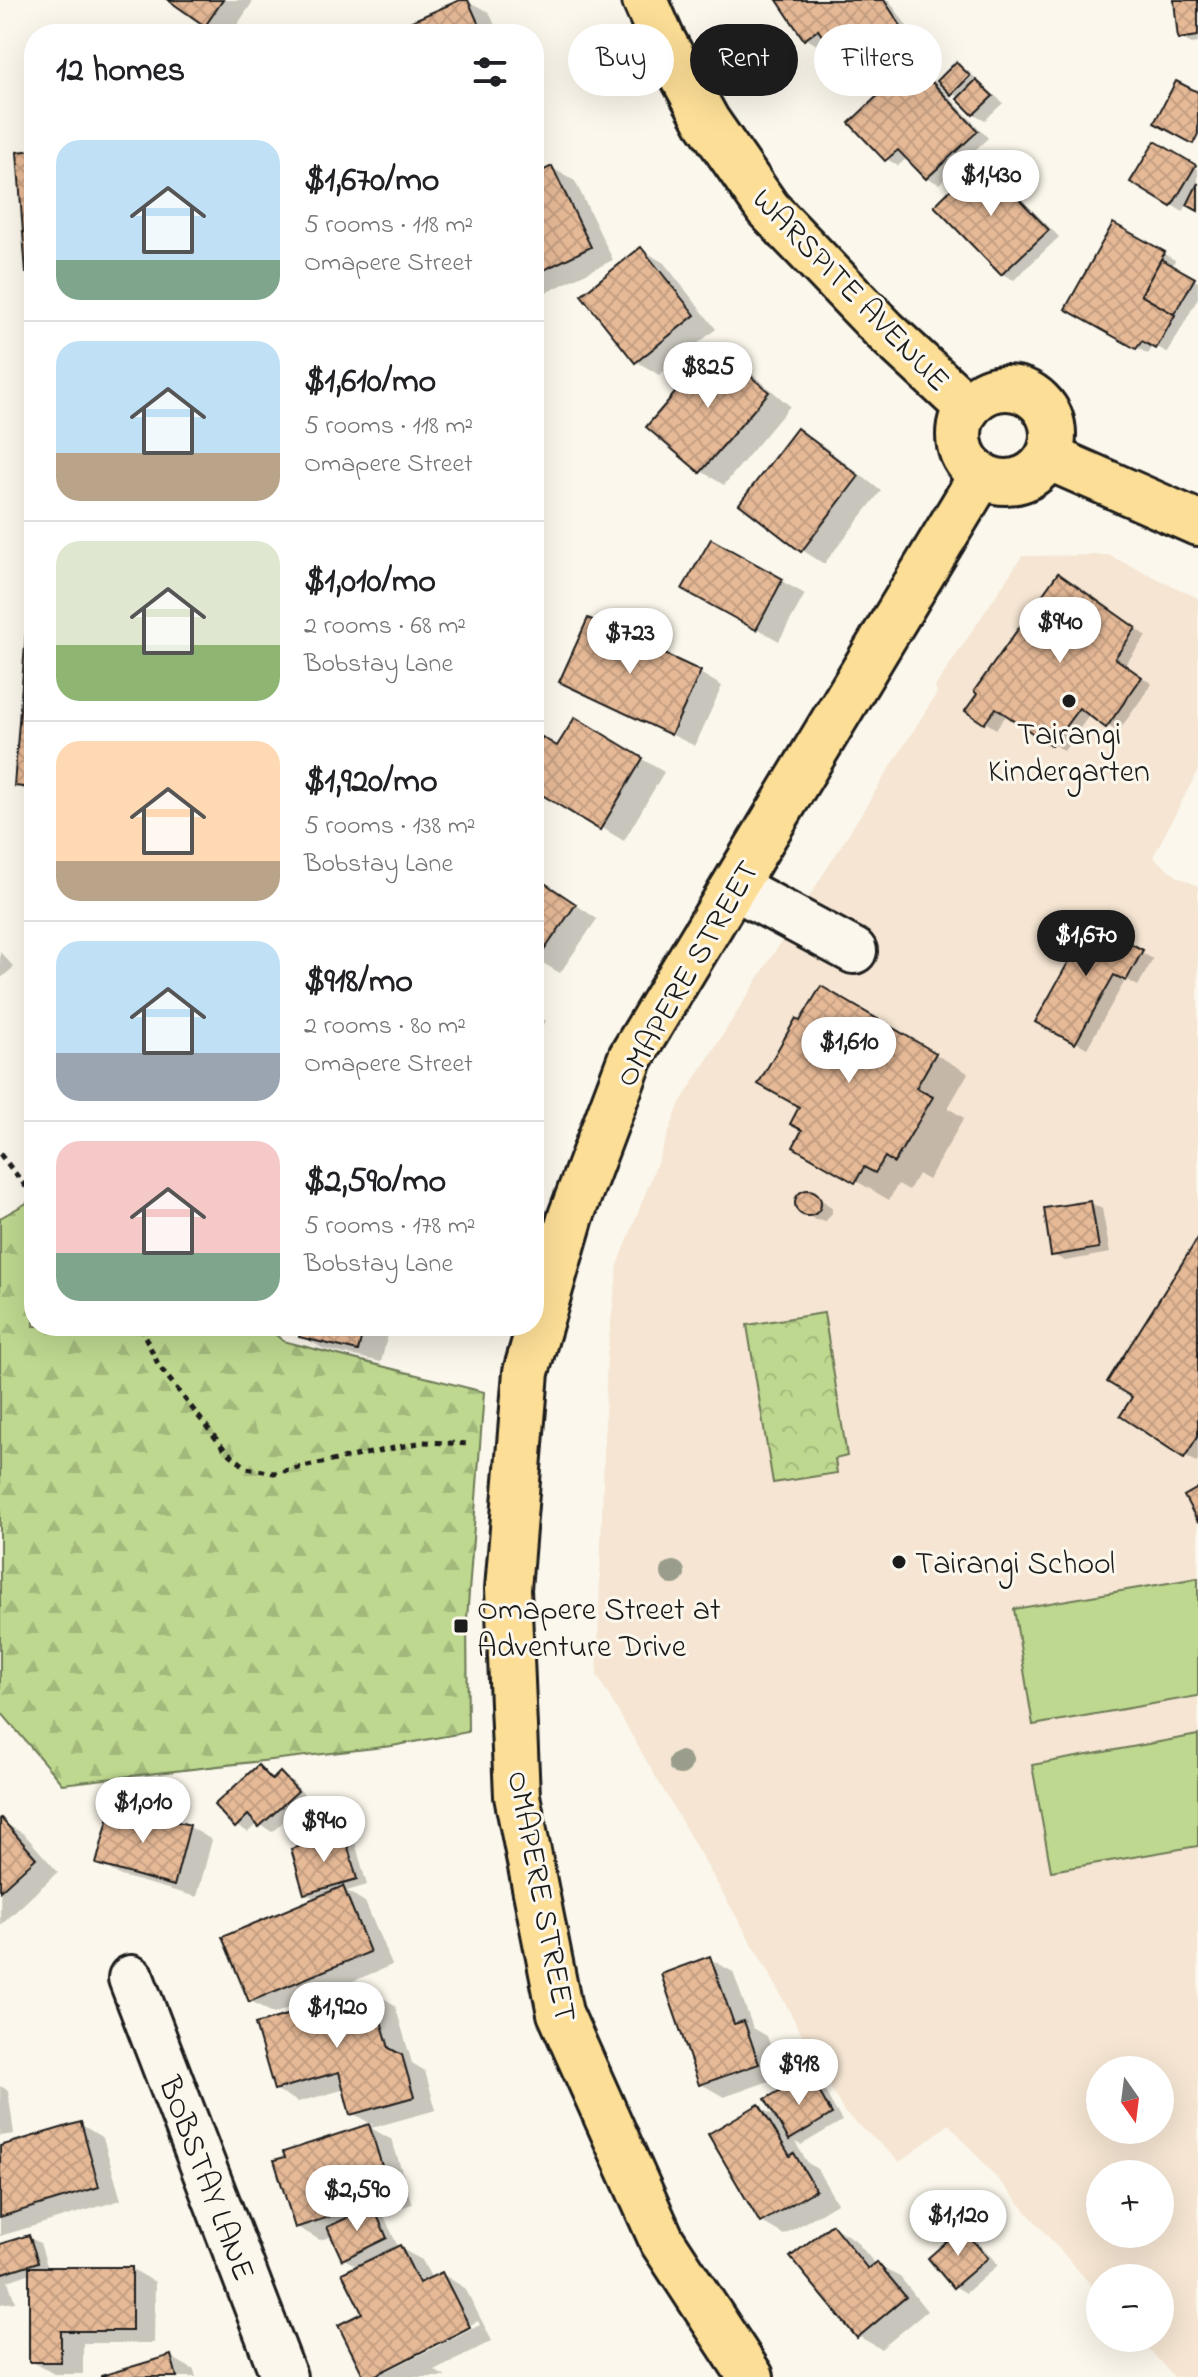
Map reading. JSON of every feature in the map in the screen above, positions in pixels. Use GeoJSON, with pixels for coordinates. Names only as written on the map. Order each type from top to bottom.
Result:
{"type":"FeatureCollection","features":[{"type":"Feature","properties":{"kind":"main road","name":"WARSPITE AVENUE"},"geometry":{"type":"LineString","coordinates":[[645,0],[661,37],[707,121],[768,209],[884,330],[968,408]]}},
{"type":"Feature","properties":{"kind":"main road"},"geometry":{"type":"LineString","coordinates":[[1005,388],[1038,400],[1051,421],[1052,446],[1039,470],[1016,481],[996,481],[981,476],[966,460],[959,437],[960,424],[968,408],[981,395],[1005,388]]}},
{"type":"Feature","properties":{"kind":"main road"},"geometry":{"type":"LineString","coordinates":[[1048,457],[1198,523]]}},
{"type":"Feature","properties":{"kind":"main road","name":"OMAPERE STREET"},"geometry":{"type":"LineString","coordinates":[[544,1310],[571,1216],[631,1057],[981,476]]}},
{"type":"Feature","properties":{"kind":"main road","name":"OMAPERE STREET"},"geometry":{"type":"LineString","coordinates":[[536,1336],[526,1372],[508,1589],[517,1796],[560,2013],[662,2241],[751,2377]]}},
{"type":"Feature","properties":{"kind":"street"},"geometry":{"type":"LineString","coordinates":[[735,887],[854,951]]}},
{"type":"Feature","properties":{"kind":"street","name":"BOBSTAY LANE"},"geometry":{"type":"LineString","coordinates":[[131,1978],[284,2377]]}},
{"type":"Feature","properties":{"kind":"path"},"geometry":{"type":"LineString","coordinates":[[0,1154],[24,1184]]}},
{"type":"Feature","properties":{"kind":"path"},"geometry":{"type":"LineString","coordinates":[[145,1336],[159,1366],[225,1450],[247,1468],[274,1473],[423,1442],[520,1445]]}},
{"type":"Feature","properties":{"kind":"shaded area","name":"Tairangi School"},"geometry":{"type":"Polygon","coordinates":[[[1108,555],[1198,598],[1198,770],[1153,857],[1178,877],[1198,886],[1198,2377],[1174,2377],[1152,2352],[1174,2352],[1174,2264],[1086,2264],[1086,2279],[949,2124],[900,2162],[844,2112],[766,1968],[597,1675],[607,1355],[618,1265],[680,1103],[937,693],[935,687],[1022,556],[1108,555]]]}},
{"type":"Feature","properties":{"kind":"green space"},"geometry":{"type":"Polygon","coordinates":[[[24,1205],[24,1336],[277,1336],[283,1341],[484,1392],[467,1619],[468,1732],[392,1746],[62,1784],[0,1711],[0,1218],[24,1205]]]}},
{"type":"Feature","properties":{"kind":"green space"},"geometry":{"type":"Polygon","coordinates":[[[824,1313],[847,1456],[835,1459],[837,1473],[773,1483],[747,1325],[824,1313]]]}},
{"type":"Feature","properties":{"kind":"green space"},"geometry":{"type":"Polygon","coordinates":[[[1198,1578],[1198,1696],[1033,1725],[1014,1609],[1198,1578]]]}},
{"type":"Feature","properties":{"kind":"green space"},"geometry":{"type":"Polygon","coordinates":[[[1198,1735],[1198,1846],[1051,1871],[1032,1765],[1198,1735]]]}},
{"type":"Feature","properties":{"kind":"building"},"geometry":{"type":"Polygon","coordinates":[[[168,0],[223,0],[206,24],[168,0]]]}},
{"type":"Feature","properties":{"kind":"building"},"geometry":{"type":"Polygon","coordinates":[[[460,0],[468,0],[479,24],[405,24],[460,0]]]}},
{"type":"Feature","properties":{"kind":"building"},"geometry":{"type":"Polygon","coordinates":[[[777,0],[884,0],[900,24],[814,24],[814,33],[804,40],[798,31],[798,24],[793,24],[777,0]]]}},
{"type":"Feature","properties":{"kind":"building"},"geometry":{"type":"Polygon","coordinates":[[[1174,0],[1198,0],[1198,36],[1178,39],[1174,0]]]}},
{"type":"Feature","properties":{"kind":"building"},"geometry":{"type":"Polygon","coordinates":[[[956,62],[970,76],[951,95],[942,86],[942,76],[956,62]]]}},
{"type":"Feature","properties":{"kind":"building"},"geometry":{"type":"Polygon","coordinates":[[[976,80],[993,96],[973,115],[957,99],[976,80]]]}},
{"type":"Feature","properties":{"kind":"building"},"geometry":{"type":"Polygon","coordinates":[[[1176,81],[1198,92],[1198,134],[1193,144],[1154,123],[1176,81]]]}},
{"type":"Feature","properties":{"kind":"building"},"geometry":{"type":"Polygon","coordinates":[[[942,93],[978,131],[926,179],[898,150],[885,161],[849,123],[877,96],[942,96],[942,93]]]}},
{"type":"Feature","properties":{"kind":"building"},"geometry":{"type":"Polygon","coordinates":[[[1155,141],[1196,165],[1171,207],[1130,182],[1155,141]]]}},
{"type":"Feature","properties":{"kind":"building"},"geometry":{"type":"Polygon","coordinates":[[[24,151],[24,246],[17,152],[24,151]]]}},
{"type":"Feature","properties":{"kind":"building"},"geometry":{"type":"Polygon","coordinates":[[[981,160],[1049,230],[1001,275],[934,206],[981,160]]]}},
{"type":"Feature","properties":{"kind":"building"},"geometry":{"type":"Polygon","coordinates":[[[552,166],[591,247],[544,270],[544,170],[552,166]]]}},
{"type":"Feature","properties":{"kind":"building"},"geometry":{"type":"Polygon","coordinates":[[[1198,183],[1198,211],[1187,205],[1198,183]]]}},
{"type":"Feature","properties":{"kind":"building"},"geometry":{"type":"Polygon","coordinates":[[[1113,223],[1165,252],[1141,295],[1175,315],[1156,349],[1142,341],[1136,349],[1065,309],[1113,223]]]}},
{"type":"Feature","properties":{"kind":"building"},"geometry":{"type":"Polygon","coordinates":[[[641,247],[695,315],[635,363],[581,295],[641,247]]]}},
{"type":"Feature","properties":{"kind":"building"},"geometry":{"type":"Polygon","coordinates":[[[1161,259],[1195,278],[1174,314],[1141,295],[1161,259]]]}},
{"type":"Feature","properties":{"kind":"building"},"geometry":{"type":"Polygon","coordinates":[[[715,346],[769,392],[700,473],[646,427],[715,346]]]}},
{"type":"Feature","properties":{"kind":"building"},"geometry":{"type":"Polygon","coordinates":[[[797,428],[859,476],[801,552],[739,504],[797,428]]]}},
{"type":"Feature","properties":{"kind":"building"},"geometry":{"type":"Polygon","coordinates":[[[711,539],[783,579],[756,630],[682,589],[711,539]]]}},
{"type":"Feature","properties":{"kind":"building"},"geometry":{"type":"Polygon","coordinates":[[[1058,573],[1136,628],[1115,658],[1142,677],[1106,728],[1079,708],[1051,746],[996,708],[984,724],[965,711],[977,694],[974,691],[1058,573]]]}},
{"type":"Feature","properties":{"kind":"building"},"geometry":{"type":"Polygon","coordinates":[[[588,618],[701,671],[671,735],[559,682],[588,618]]]}},
{"type":"Feature","properties":{"kind":"building"},"geometry":{"type":"Polygon","coordinates":[[[24,658],[24,787],[14,786],[24,658]]]}},
{"type":"Feature","properties":{"kind":"building"},"geometry":{"type":"Polygon","coordinates":[[[575,717],[643,758],[600,830],[544,796],[544,738],[557,746],[575,717]]]}},
{"type":"Feature","properties":{"kind":"building"},"geometry":{"type":"Polygon","coordinates":[[[544,883],[576,904],[544,950],[544,883]]]}},
{"type":"Feature","properties":{"kind":"building"},"geometry":{"type":"Polygon","coordinates":[[[1079,916],[1143,950],[1126,981],[1114,975],[1075,1044],[1035,1022],[1074,952],[1062,946],[1079,916]]]}},
{"type":"Feature","properties":{"kind":"building"},"geometry":{"type":"Polygon","coordinates":[[[821,986],[936,1053],[916,1088],[933,1097],[894,1163],[885,1157],[875,1173],[864,1167],[855,1183],[793,1147],[802,1130],[790,1124],[799,1107],[758,1084],[796,1018],[800,1021],[821,986]]]}},
{"type":"Feature","properties":{"kind":"building"},"geometry":{"type":"Polygon","coordinates":[[[808,1190],[817,1194],[821,1203],[817,1212],[808,1216],[799,1212],[795,1203],[799,1194],[808,1190]]]}},
{"type":"Feature","properties":{"kind":"building"},"geometry":{"type":"Polygon","coordinates":[[[1091,1201],[1099,1248],[1051,1256],[1044,1208],[1091,1201]]]}},
{"type":"Feature","properties":{"kind":"building"},"geometry":{"type":"Polygon","coordinates":[[[1198,1238],[1198,1436],[1184,1458],[1120,1416],[1132,1397],[1107,1382],[1198,1238]]]}},
{"type":"Feature","properties":{"kind":"building"},"geometry":{"type":"Polygon","coordinates":[[[299,1336],[362,1336],[358,1351],[299,1336]]]}},
{"type":"Feature","properties":{"kind":"building"},"geometry":{"type":"Polygon","coordinates":[[[1198,1488],[1198,1522],[1184,1496],[1198,1488]]]}},
{"type":"Feature","properties":{"kind":"building"},"geometry":{"type":"Polygon","coordinates":[[[258,1765],[272,1780],[280,1772],[298,1791],[259,1827],[248,1815],[235,1828],[214,1805],[258,1765]]]}},
{"type":"Feature","properties":{"kind":"building"},"geometry":{"type":"Polygon","coordinates":[[[112,1805],[190,1825],[174,1886],[96,1864],[112,1805]]]}},
{"type":"Feature","properties":{"kind":"building"},"geometry":{"type":"Polygon","coordinates":[[[0,1819],[36,1858],[0,1891],[0,1819]]]}},
{"type":"Feature","properties":{"kind":"building"},"geometry":{"type":"Polygon","coordinates":[[[344,1833],[357,1879],[304,1894],[291,1849],[344,1833]]]}},
{"type":"Feature","properties":{"kind":"building"},"geometry":{"type":"Polygon","coordinates":[[[343,1886],[370,1952],[249,2002],[222,1937],[343,1886]]]}},
{"type":"Feature","properties":{"kind":"building"},"geometry":{"type":"Polygon","coordinates":[[[710,1956],[734,2024],[744,2021],[759,2064],[699,2085],[661,1974],[710,1956]]]}},
{"type":"Feature","properties":{"kind":"building"},"geometry":{"type":"Polygon","coordinates":[[[365,1985],[372,1990],[389,2048],[402,2055],[414,2097],[350,2115],[339,2072],[274,2090],[255,2024],[312,2008],[310,2000],[365,1985]]]}},
{"type":"Feature","properties":{"kind":"building"},"geometry":{"type":"Polygon","coordinates":[[[809,2074],[832,2114],[789,2140],[765,2099],[809,2074]]]}},
{"type":"Feature","properties":{"kind":"building"},"geometry":{"type":"Polygon","coordinates":[[[759,2104],[790,2156],[794,2153],[816,2190],[760,2223],[708,2134],[759,2104]]]}},
{"type":"Feature","properties":{"kind":"building"},"geometry":{"type":"Polygon","coordinates":[[[81,2122],[99,2187],[0,2217],[0,2146],[81,2122]]]}},
{"type":"Feature","properties":{"kind":"building"},"geometry":{"type":"Polygon","coordinates":[[[369,2124],[390,2192],[364,2200],[366,2205],[295,2228],[274,2160],[285,2157],[283,2152],[369,2124]]]}},
{"type":"Feature","properties":{"kind":"building"},"geometry":{"type":"Polygon","coordinates":[[[373,2206],[387,2238],[342,2260],[327,2227],[373,2206]]]}},
{"type":"Feature","properties":{"kind":"building"},"geometry":{"type":"Polygon","coordinates":[[[832,2224],[868,2269],[877,2262],[906,2297],[857,2338],[790,2257],[832,2224]]]}},
{"type":"Feature","properties":{"kind":"building"},"geometry":{"type":"Polygon","coordinates":[[[962,2228],[988,2258],[953,2288],[928,2258],[962,2228]]]}},
{"type":"Feature","properties":{"kind":"building"},"geometry":{"type":"Polygon","coordinates":[[[29,2235],[38,2262],[0,2274],[0,2244],[29,2235]]]}},
{"type":"Feature","properties":{"kind":"building"},"geometry":{"type":"Polygon","coordinates":[[[400,2245],[419,2283],[442,2272],[470,2327],[372,2377],[364,2377],[338,2325],[362,2313],[342,2273],[400,2245]]]}},
{"type":"Feature","properties":{"kind":"building"},"geometry":{"type":"Polygon","coordinates":[[[29,2267],[132,2267],[132,2331],[61,2331],[61,2362],[29,2362],[29,2267]]]}},
{"type":"Feature","properties":{"kind":"building"},"geometry":{"type":"Polygon","coordinates":[[[171,2355],[177,2377],[101,2377],[101,2376],[171,2355]]]}},
{"type":"Feature","properties":{"kind":"place","name":"Tairangi Kindergarten"},"geometry":{"type":"Point","coordinates":[1069,701]}},
{"type":"Feature","properties":{"kind":"place","name":"Tairangi School"},"geometry":{"type":"Point","coordinates":[899,1562]}},
{"type":"Feature","properties":{"kind":"place","name":"Omapere Street at Adventure Drive"},"geometry":{"type":"Point","coordinates":[461,1626]}}]}
